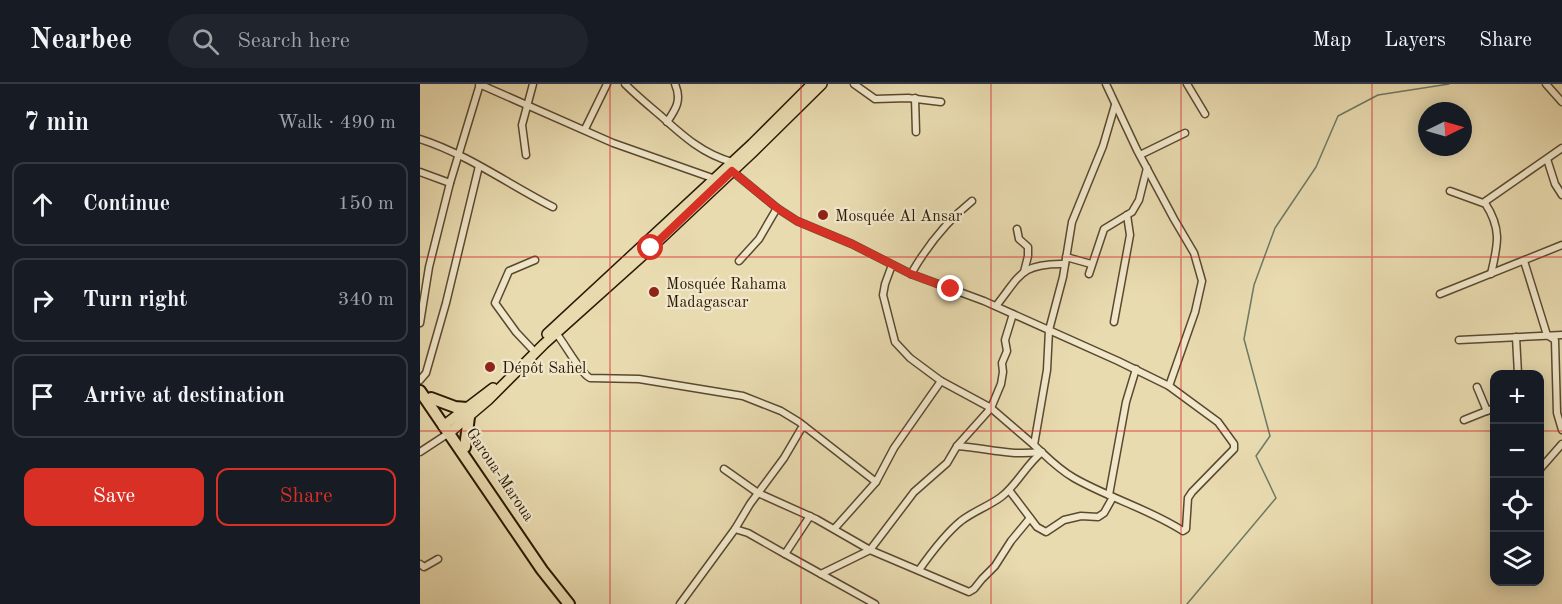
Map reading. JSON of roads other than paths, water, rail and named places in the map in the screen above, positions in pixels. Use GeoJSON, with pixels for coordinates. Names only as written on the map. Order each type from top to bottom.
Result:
{"type":"FeatureCollection","features":[{"type":"Feature","properties":{"kind":"highway","name":"Garoua-Maroua"},"geometry":{"type":"LineString","coordinates":[[420,381],[448,428],[465,447],[546,567],[554,586]]}},
{"type":"Feature","properties":{"kind":"highway","name":"Garoua-Maroua"},"geometry":{"type":"LineString","coordinates":[[420,391],[448,428],[554,586],[569,604]]}},
{"type":"Feature","properties":{"kind":"highway"},"geometry":{"type":"LineString","coordinates":[[432,398],[468,412],[465,447]]}},
{"type":"Feature","properties":{"kind":"main road"},"geometry":{"type":"LineString","coordinates":[[732,167],[812,84]]}},
{"type":"Feature","properties":{"kind":"main road"},"geometry":{"type":"LineString","coordinates":[[468,412],[566,315],[822,84]]}},
{"type":"Feature","properties":{"kind":"main road"},"geometry":{"type":"LineString","coordinates":[[448,428],[651,248],[718,179]]}},
{"type":"Feature","properties":{"kind":"street"},"geometry":{"type":"LineString","coordinates":[[420,323],[429,267],[458,153],[479,84],[613,143],[718,179]]}},
{"type":"Feature","properties":{"kind":"street"},"geometry":{"type":"LineString","coordinates":[[526,155],[522,125],[533,84]]}},
{"type":"Feature","properties":{"kind":"street"},"geometry":{"type":"LineString","coordinates":[[585,129],[607,84]]}},
{"type":"Feature","properties":{"kind":"street"},"geometry":{"type":"LineString","coordinates":[[625,84],[641,101],[702,151],[732,167],[777,208],[797,221],[852,244],[911,274],[996,306],[1136,369],[1169,386],[1218,422],[1234,444],[1234,449],[1188,498],[1188,517],[1184,531],[1075,478],[1056,466],[991,408],[941,381],[910,358],[895,342],[884,295],[885,284],[892,265]]}},
{"type":"Feature","properties":{"kind":"street"},"geometry":{"type":"LineString","coordinates":[[667,122],[680,95],[675,84]]}},
{"type":"Feature","properties":{"kind":"street"},"geometry":{"type":"LineString","coordinates":[[854,84],[875,99],[915,98],[940,102]]}},
{"type":"Feature","properties":{"kind":"street"},"geometry":{"type":"LineString","coordinates":[[1106,84],[1174,219],[1194,252],[1202,281],[1195,312],[1169,386]]}},
{"type":"Feature","properties":{"kind":"street"},"geometry":{"type":"LineString","coordinates":[[1187,84],[1205,114]]}},
{"type":"Feature","properties":{"kind":"street"},"geometry":{"type":"LineString","coordinates":[[1546,84],[1562,102]]}},
{"type":"Feature","properties":{"kind":"street"},"geometry":{"type":"LineString","coordinates":[[915,98],[916,132]]}},
{"type":"Feature","properties":{"kind":"street"},"geometry":{"type":"LineString","coordinates":[[1034,445],[1047,370],[1049,330],[1066,260],[1072,222],[1103,146],[1115,105]]}},
{"type":"Feature","properties":{"kind":"street"},"geometry":{"type":"LineString","coordinates":[[1140,154],[1185,133]]}},
{"type":"Feature","properties":{"kind":"street"},"geometry":{"type":"LineString","coordinates":[[420,139],[458,153],[552,207]]}},
{"type":"Feature","properties":{"kind":"street"},"geometry":{"type":"LineString","coordinates":[[1450,191],[1480,203],[1485,202],[1562,148]]}},
{"type":"Feature","properties":{"kind":"street"},"geometry":{"type":"LineString","coordinates":[[1547,159],[1554,184],[1562,195]]}},
{"type":"Feature","properties":{"kind":"street"},"geometry":{"type":"LineString","coordinates":[[420,381],[426,373],[446,303],[479,166]]}},
{"type":"Feature","properties":{"kind":"street"},"geometry":{"type":"LineString","coordinates":[[1089,274],[1104,229],[1132,212],[1139,200],[1148,168]]}},
{"type":"Feature","properties":{"kind":"street"},"geometry":{"type":"LineString","coordinates":[[420,172],[450,183]]}},
{"type":"Feature","properties":{"kind":"street"},"geometry":{"type":"LineString","coordinates":[[911,274],[922,255],[957,213],[972,201]]}},
{"type":"Feature","properties":{"kind":"street"},"geometry":{"type":"LineString","coordinates":[[1485,202],[1495,218],[1499,243],[1491,274]]}},
{"type":"Feature","properties":{"kind":"street"},"geometry":{"type":"LineString","coordinates":[[739,261],[759,239],[777,208]]}},
{"type":"Feature","properties":{"kind":"street"},"geometry":{"type":"LineString","coordinates":[[1114,321],[1130,235],[1127,215]]}},
{"type":"Feature","properties":{"kind":"street"},"geometry":{"type":"LineString","coordinates":[[1017,229],[1019,239],[1028,248],[1029,256],[1024,272]]}},
{"type":"Feature","properties":{"kind":"street"},"geometry":{"type":"LineString","coordinates":[[1440,294],[1562,245]]}},
{"type":"Feature","properties":{"kind":"street"},"geometry":{"type":"LineString","coordinates":[[532,349],[516,332],[495,303],[509,271],[535,260]]}},
{"type":"Feature","properties":{"kind":"street"},"geometry":{"type":"LineString","coordinates":[[996,306],[1006,291],[1024,272],[1066,260],[1091,264]]}},
{"type":"Feature","properties":{"kind":"street"},"geometry":{"type":"LineString","coordinates":[[1524,261],[1547,335],[1555,340],[1557,413],[1562,430]]}},
{"type":"Feature","properties":{"kind":"street"},"geometry":{"type":"LineString","coordinates":[[821,573],[836,568],[870,549],[914,492],[947,463],[957,446],[991,408],[1001,384],[1002,363],[1006,351],[1005,340],[1013,314]]}},
{"type":"Feature","properties":{"kind":"street"},"geometry":{"type":"LineString","coordinates":[[556,333],[567,346],[584,376],[639,379],[743,396],[781,411],[876,482]]}},
{"type":"Feature","properties":{"kind":"street"},"geometry":{"type":"LineString","coordinates":[[1459,340],[1562,335]]}},
{"type":"Feature","properties":{"kind":"street"},"geometry":{"type":"LineString","coordinates":[[1516,337],[1518,370]]}},
{"type":"Feature","properties":{"kind":"street"},"geometry":{"type":"LineString","coordinates":[[1009,490],[1037,527],[1046,532],[1064,520],[1081,516],[1098,517],[1104,513],[1111,496],[1126,402],[1136,369]]}},
{"type":"Feature","properties":{"kind":"street"},"geometry":{"type":"LineString","coordinates":[[835,528],[876,482],[894,448],[941,381]]}},
{"type":"Feature","properties":{"kind":"street"},"geometry":{"type":"LineString","coordinates":[[1477,387],[1487,411]]}},
{"type":"Feature","properties":{"kind":"street"},"geometry":{"type":"LineString","coordinates":[[1464,420],[1490,410]]}},
{"type":"Feature","properties":{"kind":"street"},"geometry":{"type":"LineString","coordinates":[[680,604],[735,529],[801,429],[805,427]]}},
{"type":"Feature","properties":{"kind":"street"},"geometry":{"type":"LineString","coordinates":[[420,452],[448,428]]}},
{"type":"Feature","properties":{"kind":"street"},"geometry":{"type":"LineString","coordinates":[[1544,464],[1562,444]]}},
{"type":"Feature","properties":{"kind":"street"},"geometry":{"type":"LineString","coordinates":[[957,446],[1012,454],[1041,452]]}},
{"type":"Feature","properties":{"kind":"street"},"geometry":{"type":"LineString","coordinates":[[919,570],[933,550],[960,522],[1000,498],[1041,452]]}},
{"type":"Feature","properties":{"kind":"street"},"geometry":{"type":"LineString","coordinates":[[724,469],[758,493],[835,528],[870,549],[947,584],[972,592],[995,566],[1011,541],[1030,518]]}},
{"type":"Feature","properties":{"kind":"street"},"geometry":{"type":"LineString","coordinates":[[785,554],[810,516]]}},
{"type":"Feature","properties":{"kind":"street"},"geometry":{"type":"LineString","coordinates":[[735,529],[748,533],[875,604]]}},
{"type":"Feature","properties":{"kind":"street"},"geometry":{"type":"LineString","coordinates":[[420,564],[424,567],[438,558]]}},
{"type":"Feature","properties":{"kind":"waterway"},"geometry":{"type":"LineString","coordinates":[[1187,604],[1276,498],[1256,456],[1270,436],[1244,339],[1254,285],[1275,228],[1316,167],[1338,116],[1378,95],[1449,84]]}},
{"type":"Feature","properties":{"kind":"place","name":"Mosquée Al Ansar"},"geometry":{"type":"Point","coordinates":[823,215]}},
{"type":"Feature","properties":{"kind":"place","name":"Mosquée Rahama Madagascar"},"geometry":{"type":"Point","coordinates":[654,292]}},
{"type":"Feature","properties":{"kind":"place","name":"Dépôt Sahel"},"geometry":{"type":"Point","coordinates":[490,367]}}]}
